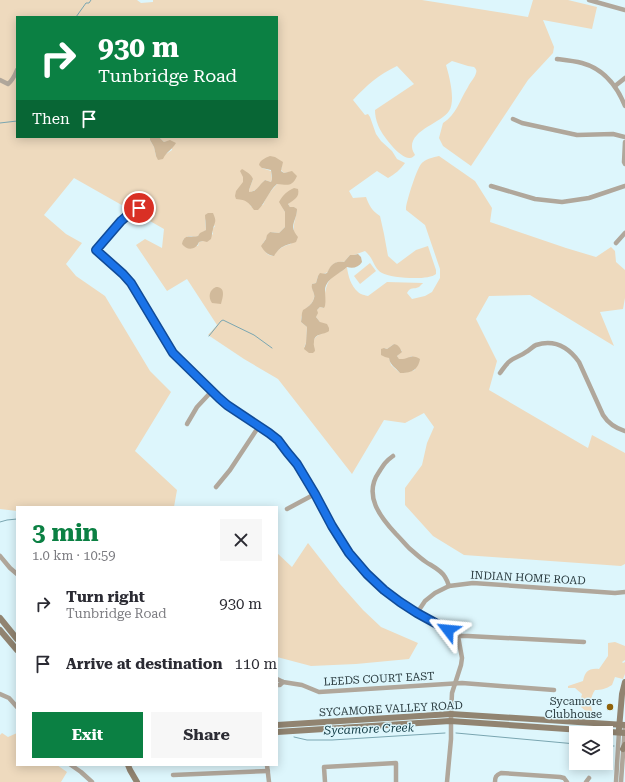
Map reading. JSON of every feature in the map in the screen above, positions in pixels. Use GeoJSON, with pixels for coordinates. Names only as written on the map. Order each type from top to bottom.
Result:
{"type":"FeatureCollection","features":[{"type":"Feature","properties":{"kind":"main road"},"geometry":{"type":"LineString","coordinates":[[0,618],[16,638]]}},
{"type":"Feature","properties":{"kind":"main road"},"geometry":{"type":"LineString","coordinates":[[0,630],[16,649]]}},
{"type":"Feature","properties":{"kind":"main road"},"geometry":{"type":"LineString","coordinates":[[623,732],[622,694],[625,682]]}},
{"type":"Feature","properties":{"kind":"main road","name":"SYCAMORE VALLEY ROAD"},"geometry":{"type":"LineString","coordinates":[[278,725],[450,714],[623,725]]}},
{"type":"Feature","properties":{"kind":"main road","name":"SYCAMORE VALLEY ROAD"},"geometry":{"type":"LineString","coordinates":[[278,732],[450,721],[623,732]]}},
{"type":"Feature","properties":{"kind":"main road"},"geometry":{"type":"LineString","coordinates":[[128,766],[137,782]]}},
{"type":"Feature","properties":{"kind":"street"},"geometry":{"type":"LineString","coordinates":[[589,0],[625,10]]}},
{"type":"Feature","properties":{"kind":"street"},"geometry":{"type":"LineString","coordinates":[[557,59],[584,63],[596,69],[606,76],[615,86],[621,95],[625,106]]}},
{"type":"Feature","properties":{"kind":"street"},"geometry":{"type":"LineString","coordinates":[[0,80],[8,84],[16,72]]}},
{"type":"Feature","properties":{"kind":"street"},"geometry":{"type":"LineString","coordinates":[[615,86],[625,78]]}},
{"type":"Feature","properties":{"kind":"street"},"geometry":{"type":"LineString","coordinates":[[513,119],[522,123],[577,135],[613,134],[625,137]]}},
{"type":"Feature","properties":{"kind":"street"},"geometry":{"type":"LineString","coordinates":[[625,142],[625,164]]}},
{"type":"Feature","properties":{"kind":"street"},"geometry":{"type":"LineString","coordinates":[[491,186],[535,199],[562,202],[589,198],[625,186]]}},
{"type":"Feature","properties":{"kind":"street"},"geometry":{"type":"LineString","coordinates":[[139,208],[121,221],[96,250],[131,283],[173,353],[211,392],[227,405],[278,440],[297,464],[349,553],[367,574],[384,590],[400,602],[458,636],[584,642]]}},
{"type":"Feature","properties":{"kind":"street"},"geometry":{"type":"LineString","coordinates":[[133,212],[138,217]]}},
{"type":"Feature","properties":{"kind":"street"},"geometry":{"type":"LineString","coordinates":[[616,243],[625,233]]}},
{"type":"Feature","properties":{"kind":"street"},"geometry":{"type":"LineString","coordinates":[[500,372],[511,360],[527,352],[535,345],[548,343],[560,345],[574,355],[579,362],[607,421],[613,426],[625,431]]}},
{"type":"Feature","properties":{"kind":"street"},"geometry":{"type":"LineString","coordinates":[[187,424],[197,408],[211,392]]}},
{"type":"Feature","properties":{"kind":"street"},"geometry":{"type":"LineString","coordinates":[[216,487],[230,470],[259,426]]}},
{"type":"Feature","properties":{"kind":"street"},"geometry":{"type":"LineString","coordinates":[[393,456],[385,462],[376,476],[372,493],[375,504],[380,514],[391,528],[408,547],[424,561],[440,571],[445,577],[448,586]]}},
{"type":"Feature","properties":{"kind":"street"},"geometry":{"type":"LineString","coordinates":[[287,509],[315,494]]}},
{"type":"Feature","properties":{"kind":"street"},"geometry":{"type":"LineString","coordinates":[[0,556],[16,573]]}},
{"type":"Feature","properties":{"kind":"street","name":"INDIAN HOME ROAD"},"geometry":{"type":"LineString","coordinates":[[417,613],[425,601],[435,593],[448,586],[473,583],[615,593],[625,592]]}},
{"type":"Feature","properties":{"kind":"street"},"geometry":{"type":"LineString","coordinates":[[447,782],[451,739],[450,714],[452,693],[462,658],[458,636]]}},
{"type":"Feature","properties":{"kind":"street","name":"LEEDS COURT EAST"},"geometry":{"type":"LineString","coordinates":[[278,679],[283,682],[302,685],[319,692],[462,683],[554,690]]}},
{"type":"Feature","properties":{"kind":"street"},"geometry":{"type":"LineString","coordinates":[[278,685],[283,682]]}},
{"type":"Feature","properties":{"kind":"street"},"geometry":{"type":"LineString","coordinates":[[0,694],[9,698],[16,706]]}},
{"type":"Feature","properties":{"kind":"street"},"geometry":{"type":"LineString","coordinates":[[621,782],[624,747],[623,732]]}},
{"type":"Feature","properties":{"kind":"street"},"geometry":{"type":"LineString","coordinates":[[616,782],[623,732]]}},
{"type":"Feature","properties":{"kind":"street"},"geometry":{"type":"LineString","coordinates":[[325,782],[324,767],[396,763],[396,782]]}},
{"type":"Feature","properties":{"kind":"street"},"geometry":{"type":"LineString","coordinates":[[72,766],[92,782]]}},
{"type":"Feature","properties":{"kind":"street"},"geometry":{"type":"LineString","coordinates":[[267,766],[269,782]]}},
{"type":"Feature","properties":{"kind":"street"},"geometry":{"type":"LineString","coordinates":[[173,775],[268,771]]}},
{"type":"Feature","properties":{"kind":"street"},"geometry":{"type":"LineString","coordinates":[[495,782],[495,778],[498,774],[506,773],[560,776],[567,782]]}},
{"type":"Feature","properties":{"kind":"shaded area"},"geometry":{"type":"Polygon","coordinates":[[[0,0],[137,0],[141,3],[153,2],[153,0],[422,0],[528,17],[533,0],[568,0],[597,7],[592,29],[543,20],[554,47],[553,53],[528,80],[471,166],[443,146],[439,138],[443,123],[452,116],[475,77],[476,69],[474,67],[452,61],[446,65],[452,95],[451,107],[445,115],[416,136],[412,147],[415,155],[411,158],[401,155],[391,145],[380,129],[375,116],[375,110],[414,84],[397,66],[373,81],[353,100],[365,115],[368,114],[376,134],[381,141],[392,151],[397,159],[405,163],[397,172],[388,178],[377,171],[349,191],[353,198],[366,197],[371,208],[380,216],[388,256],[397,264],[416,250],[428,246],[436,274],[425,278],[409,278],[387,275],[380,272],[365,251],[350,255],[344,262],[332,265],[328,272],[318,276],[316,283],[312,284],[314,295],[313,300],[303,313],[301,322],[307,327],[304,347],[313,343],[316,337],[321,334],[320,322],[316,317],[317,310],[320,307],[324,308],[325,294],[329,281],[332,277],[347,267],[352,284],[360,294],[363,295],[368,296],[387,282],[423,283],[419,287],[408,291],[407,293],[412,299],[425,296],[432,292],[440,278],[440,269],[425,225],[406,210],[408,197],[419,167],[430,158],[439,156],[475,181],[492,208],[490,222],[596,257],[611,247],[615,251],[616,262],[625,270],[625,298],[623,309],[600,312],[614,346],[530,295],[489,296],[476,319],[497,361],[489,390],[588,448],[592,435],[625,453],[625,564],[621,566],[464,555],[433,536],[405,505],[405,488],[422,465],[427,443],[434,427],[424,413],[405,423],[384,420],[352,474],[278,379],[208,335],[217,325],[187,279],[167,291],[136,245],[145,239],[162,248],[164,229],[74,178],[44,215],[66,234],[82,243],[66,264],[76,276],[105,296],[150,371],[171,392],[135,451],[177,490],[174,506],[16,506],[16,511],[0,509],[0,0]],[[282,166],[262,168],[271,171],[271,182],[265,180],[257,189],[249,193],[253,179],[243,177],[243,199],[250,203],[251,207],[263,205],[271,191],[289,172],[284,173],[281,170],[282,166]],[[299,192],[283,208],[285,212],[285,227],[279,233],[270,232],[263,243],[265,252],[268,255],[273,256],[281,248],[291,244],[297,211],[294,207],[290,207],[288,204],[299,192]],[[205,219],[206,230],[196,237],[188,236],[183,240],[198,246],[199,242],[213,234],[212,230],[215,226],[205,219]],[[394,344],[387,349],[384,348],[391,365],[400,373],[415,370],[412,356],[407,359],[399,360],[397,356],[402,351],[394,344]]]}},
{"type":"Feature","properties":{"kind":"shaded area"},"geometry":{"type":"Polygon","coordinates":[[[150,138],[160,138],[164,142],[170,140],[176,143],[163,159],[158,160],[150,138]]]}},
{"type":"Feature","properties":{"kind":"shaded area"},"geometry":{"type":"Polygon","coordinates":[[[270,156],[283,162],[281,171],[284,173],[292,171],[297,176],[291,184],[277,184],[271,190],[261,207],[258,210],[254,210],[247,202],[236,199],[236,191],[243,182],[243,177],[240,171],[242,169],[249,173],[253,179],[249,192],[254,191],[265,180],[271,182],[271,170],[262,168],[259,165],[262,160],[270,156]]]}},
{"type":"Feature","properties":{"kind":"shaded area"},"geometry":{"type":"Polygon","coordinates":[[[294,188],[298,189],[298,194],[296,198],[288,204],[290,207],[297,209],[293,226],[298,237],[296,242],[284,246],[274,256],[269,255],[261,246],[270,232],[279,233],[285,227],[285,212],[279,202],[289,190],[294,188]]]}},
{"type":"Feature","properties":{"kind":"shaded area"},"geometry":{"type":"Polygon","coordinates":[[[208,213],[213,213],[215,220],[211,239],[207,242],[199,242],[194,248],[186,248],[182,244],[184,238],[198,236],[206,230],[205,215],[208,213]]]}},
{"type":"Feature","properties":{"kind":"shaded area"},"geometry":{"type":"Polygon","coordinates":[[[358,254],[361,257],[361,264],[354,268],[347,267],[331,279],[326,286],[325,306],[324,308],[320,307],[317,310],[318,313],[316,317],[320,322],[327,324],[329,331],[317,336],[314,339],[315,351],[313,353],[309,353],[304,349],[307,327],[301,322],[303,310],[310,305],[314,299],[312,284],[316,283],[320,273],[327,273],[334,264],[344,262],[350,255],[358,254]]]}},
{"type":"Feature","properties":{"kind":"shaded area"},"geometry":{"type":"Polygon","coordinates":[[[370,263],[376,271],[360,284],[354,276],[370,263]]]}},
{"type":"Feature","properties":{"kind":"shaded area"},"geometry":{"type":"Polygon","coordinates":[[[216,287],[219,287],[223,291],[221,304],[212,303],[210,298],[211,292],[216,287]]]}},
{"type":"Feature","properties":{"kind":"shaded area"},"geometry":{"type":"Polygon","coordinates":[[[394,344],[400,348],[402,352],[397,356],[399,359],[417,357],[420,359],[415,369],[410,372],[400,373],[389,358],[381,355],[381,349],[387,349],[394,344]]]}},
{"type":"Feature","properties":{"kind":"shaded area"},"geometry":{"type":"Polygon","coordinates":[[[308,543],[340,584],[363,610],[381,627],[418,643],[409,659],[356,664],[311,666],[278,657],[278,554],[292,567],[308,543]]]}},
{"type":"Feature","properties":{"kind":"shaded area"},"geometry":{"type":"Polygon","coordinates":[[[615,642],[625,646],[625,660],[622,662],[625,662],[625,674],[623,679],[615,677],[612,685],[604,689],[595,690],[591,701],[593,713],[587,712],[581,707],[583,704],[581,698],[582,694],[575,688],[568,688],[568,686],[583,681],[588,671],[599,669],[608,656],[608,643],[615,642]]]}},
{"type":"Feature","properties":{"kind":"shaded area"},"geometry":{"type":"Polygon","coordinates":[[[2,733],[8,737],[16,733],[16,766],[58,766],[67,772],[61,782],[0,782],[0,735],[2,733]]]}},
{"type":"Feature","properties":{"kind":"waterway"},"geometry":{"type":"LineString","coordinates":[[77,16],[86,3],[89,3],[91,0]]}},
{"type":"Feature","properties":{"kind":"waterway"},"geometry":{"type":"LineString","coordinates":[[0,123],[16,121]]}},
{"type":"Feature","properties":{"kind":"waterway"},"geometry":{"type":"LineString","coordinates":[[209,336],[223,320],[254,335],[272,348]]}},
{"type":"Feature","properties":{"kind":"waterway","name":"Sycamore Creek"},"geometry":{"type":"LineString","coordinates":[[0,522],[16,519]]}},
{"type":"Feature","properties":{"kind":"waterway","name":"Sycamore Creek"},"geometry":{"type":"LineString","coordinates":[[294,737],[307,740],[332,740],[445,733]]}},
{"type":"Feature","properties":{"kind":"waterway","name":"Sycamore Creek"},"geometry":{"type":"LineString","coordinates":[[456,733],[569,743]]}},
{"type":"Feature","properties":{"kind":"place","name":"Sycamore Clubhouse"},"geometry":{"type":"Point","coordinates":[610,707]}},
{"type":"Feature","properties":{"kind":"route"},"geometry":{"type":"LineString","coordinates":[[139,208],[121,221],[96,250],[131,283],[173,353],[211,392],[227,405],[278,440],[297,464],[337,535],[349,553],[367,574],[384,590],[400,602],[448,630]]}}]}
